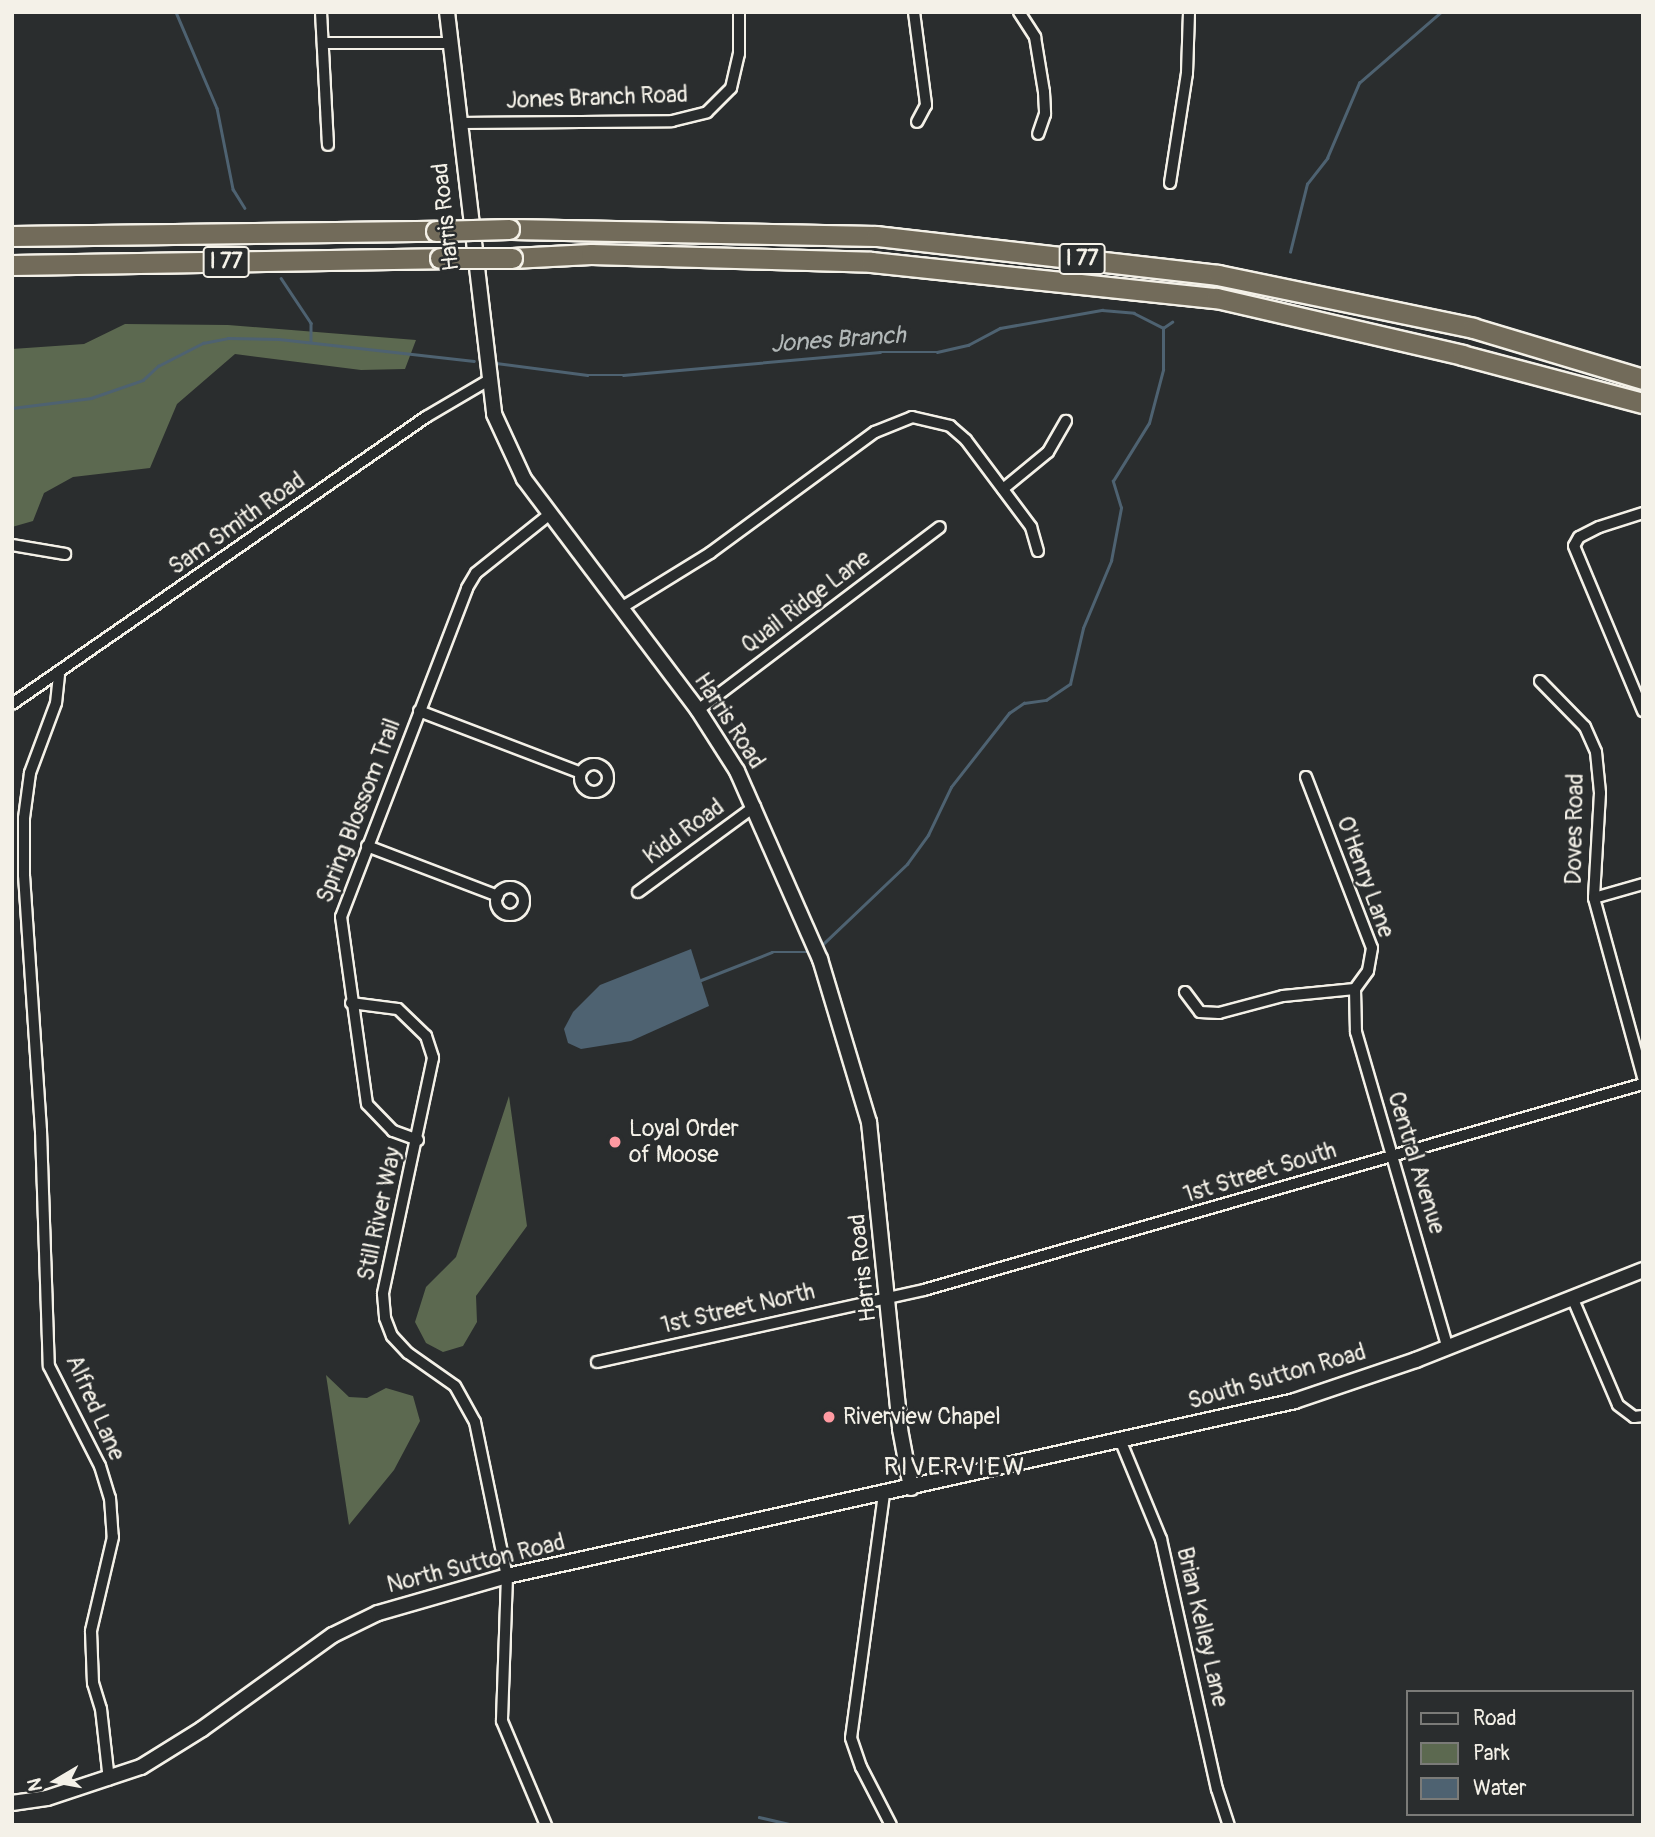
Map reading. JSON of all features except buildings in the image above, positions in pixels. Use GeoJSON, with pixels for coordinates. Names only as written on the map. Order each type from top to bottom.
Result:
{"type":"FeatureCollection","features":[{"type":"Feature","properties":{"kind":"highway","name":"I 77"},"geometry":{"type":"LineString","coordinates":[[12,236],[509,229],[876,236],[1218,275],[1473,328],[1643,379]]}},
{"type":"Feature","properties":{"kind":"highway","name":"I 77"},"geometry":{"type":"LineString","coordinates":[[12,265],[512,258],[591,254],[871,261],[1216,298],[1618,395],[1643,405]]}},
{"type":"Feature","properties":{"kind":"highway"},"geometry":{"type":"LineString","coordinates":[[1473,328],[1643,365]]}},
{"type":"Feature","properties":{"kind":"main road","name":"Harris Road"},"geometry":{"type":"LineString","coordinates":[[447,12],[487,380],[506,446],[550,514],[698,710],[755,806],[820,959],[861,1086],[869,1122],[889,1297],[900,1429],[911,1488]]}},
{"type":"Feature","properties":{"kind":"main road","name":"South Sutton Road"},"geometry":{"type":"LineString","coordinates":[[911,1488],[1296,1401],[1448,1348],[1643,1270]]}},
{"type":"Feature","properties":{"kind":"main road","name":"North Sutton Road"},"geometry":{"type":"LineString","coordinates":[[12,1803],[109,1780],[202,1729],[333,1635],[377,1613],[507,1576],[911,1488]]}},
{"type":"Feature","properties":{"kind":"street"},"geometry":{"type":"LineString","coordinates":[[321,12],[328,145]]}},
{"type":"Feature","properties":{"kind":"street","name":"Jones Branch Road"},"geometry":{"type":"LineString","coordinates":[[460,123],[672,121],[707,112],[731,88],[739,54],[739,12]]}},
{"type":"Feature","properties":{"kind":"street"},"geometry":{"type":"LineString","coordinates":[[914,12],[926,106],[917,122]]}},
{"type":"Feature","properties":{"kind":"street"},"geometry":{"type":"LineString","coordinates":[[1020,12],[1035,37],[1044,92],[1045,114],[1038,134]]}},
{"type":"Feature","properties":{"kind":"street"},"geometry":{"type":"LineString","coordinates":[[1170,183],[1188,73],[1189,12]]}},
{"type":"Feature","properties":{"kind":"street"},"geometry":{"type":"LineString","coordinates":[[323,43],[450,43]]}},
{"type":"Feature","properties":{"kind":"street","name":"Sam Smith Road"},"geometry":{"type":"LineString","coordinates":[[12,704],[59,675],[426,417],[487,380]]}},
{"type":"Feature","properties":{"kind":"street"},"geometry":{"type":"LineString","coordinates":[[621,608],[710,553],[891,422],[912,417],[950,426],[1031,527],[1038,551]]}},
{"type":"Feature","properties":{"kind":"street"},"geometry":{"type":"LineString","coordinates":[[1003,489],[1048,452],[1066,421]]}},
{"type":"Feature","properties":{"kind":"street"},"geometry":{"type":"LineString","coordinates":[[1643,513],[1599,527],[1579,537],[1574,546],[1643,711]]}},
{"type":"Feature","properties":{"kind":"street","name":"Spring Blossom Trail"},"geometry":{"type":"LineString","coordinates":[[418,1140],[393,1131],[367,1104],[341,917],[419,711],[476,573],[550,514]]}},
{"type":"Feature","properties":{"kind":"street","name":"Quail Ridge Lane"},"geometry":{"type":"LineString","coordinates":[[698,710],[940,527]]}},
{"type":"Feature","properties":{"kind":"street"},"geometry":{"type":"LineString","coordinates":[[12,545],[65,554]]}},
{"type":"Feature","properties":{"kind":"street","name":"Alfred Lane"},"geometry":{"type":"LineString","coordinates":[[59,675],[56,703],[30,773],[24,818],[24,875],[41,1131],[49,1366],[100,1466],[110,1498],[113,1537],[91,1631],[93,1683],[101,1709],[109,1780]]}},
{"type":"Feature","properties":{"kind":"street","name":"Doves Road"},"geometry":{"type":"LineString","coordinates":[[1540,681],[1584,727],[1596,752],[1600,793],[1594,898],[1643,1077]]}},
{"type":"Feature","properties":{"kind":"street"},"geometry":{"type":"LineString","coordinates":[[419,711],[581,773]]}},
{"type":"Feature","properties":{"kind":"street","name":"O'Henry Lane"},"geometry":{"type":"LineString","coordinates":[[1306,777],[1372,948],[1368,971],[1355,989]]}},
{"type":"Feature","properties":{"kind":"street","name":"Kidd Road"},"geometry":{"type":"LineString","coordinates":[[638,892],[755,806]]}},
{"type":"Feature","properties":{"kind":"street"},"geometry":{"type":"LineString","coordinates":[[367,846],[498,896]]}},
{"type":"Feature","properties":{"kind":"street"},"geometry":{"type":"LineString","coordinates":[[1594,898],[1643,884]]}},
{"type":"Feature","properties":{"kind":"street"},"geometry":{"type":"LineString","coordinates":[[1185,992],[1200,1012],[1219,1013],[1283,996],[1355,989]]}},
{"type":"Feature","properties":{"kind":"street","name":"Central Avenue"},"geometry":{"type":"LineString","coordinates":[[1355,989],[1356,1032],[1448,1348]]}},
{"type":"Feature","properties":{"kind":"street","name":"Still River Way"},"geometry":{"type":"LineString","coordinates":[[351,1003],[398,1009],[426,1037],[432,1075],[383,1294],[385,1318],[392,1336],[408,1353],[455,1386],[469,1404],[507,1576],[500,1708],[507,1736],[546,1825]]}},
{"type":"Feature","properties":{"kind":"street","name":"1st Street South"},"geometry":{"type":"LineString","coordinates":[[889,1297],[1082,1248],[1643,1084]]}},
{"type":"Feature","properties":{"kind":"street","name":"1st Street North"},"geometry":{"type":"LineString","coordinates":[[597,1362],[889,1297]]}},
{"type":"Feature","properties":{"kind":"street"},"geometry":{"type":"LineString","coordinates":[[1572,1297],[1618,1405],[1634,1417],[1643,1416]]}},
{"type":"Feature","properties":{"kind":"street","name":"Brian Kelley Lane"},"geometry":{"type":"LineString","coordinates":[[1121,1442],[1161,1539],[1217,1789],[1229,1825]]}},
{"type":"Feature","properties":{"kind":"street"},"geometry":{"type":"LineString","coordinates":[[884,1494],[851,1738],[860,1767],[891,1825]]}},
{"type":"Feature","properties":{"kind":"green space"},"geometry":{"type":"Polygon","coordinates":[[[125,324],[228,325],[416,340],[405,369],[361,370],[235,354],[177,404],[150,468],[73,477],[44,493],[33,521],[12,527],[12,349],[84,344],[125,324]]]}},
{"type":"Feature","properties":{"kind":"green space"},"geometry":{"type":"Polygon","coordinates":[[[509,1096],[527,1226],[476,1296],[477,1322],[463,1346],[443,1352],[426,1343],[415,1322],[426,1287],[456,1257],[509,1096]]]}},
{"type":"Feature","properties":{"kind":"green space"},"geometry":{"type":"Polygon","coordinates":[[[326,1375],[349,1397],[367,1398],[386,1388],[413,1396],[420,1421],[394,1470],[349,1525],[326,1375]]]}},
{"type":"Feature","properties":{"kind":"water"},"geometry":{"type":"Polygon","coordinates":[[[691,949],[709,1006],[631,1041],[581,1049],[568,1043],[564,1029],[573,1012],[600,985],[691,949]]]}},
{"type":"Feature","properties":{"kind":"waterway"},"geometry":{"type":"LineString","coordinates":[[176,12],[217,108],[233,189],[245,208]]}},
{"type":"Feature","properties":{"kind":"waterway","name":"Jones Branch"},"geometry":{"type":"LineString","coordinates":[[1290,252],[1307,184],[1327,158],[1359,83],[1441,12]]}},
{"type":"Feature","properties":{"kind":"waterway"},"geometry":{"type":"LineString","coordinates":[[281,278],[311,323],[311,342]]}},
{"type":"Feature","properties":{"kind":"waterway","name":"Jones Branch"},"geometry":{"type":"LineString","coordinates":[[496,363],[587,375],[623,375],[880,352],[937,352],[968,345],[1000,328],[1102,310],[1134,313],[1163,328]]}},
{"type":"Feature","properties":{"kind":"waterway","name":"Jones Branch"},"geometry":{"type":"LineString","coordinates":[[1163,328],[1172,322]]}},
{"type":"Feature","properties":{"kind":"waterway"},"geometry":{"type":"LineString","coordinates":[[821,946],[907,864],[928,835],[951,787],[1009,713],[1024,703],[1046,700],[1070,684],[1083,628],[1111,561],[1121,508],[1113,481],[1149,423],[1163,370],[1163,328]]}},
{"type":"Feature","properties":{"kind":"waterway","name":"Jones Branch"},"geometry":{"type":"LineString","coordinates":[[12,408],[91,398],[143,380],[158,366],[203,343],[228,338],[279,339],[474,361]]}},
{"type":"Feature","properties":{"kind":"waterway"},"geometry":{"type":"LineString","coordinates":[[701,980],[772,952],[808,952]]}},
{"type":"Feature","properties":{"kind":"waterway"},"geometry":{"type":"LineString","coordinates":[[759,1817],[793,1825]]}},
{"type":"Feature","properties":{"kind":"place","name":"Loyal Order of Moose"},"geometry":{"type":"Point","coordinates":[615,1142]}},
{"type":"Feature","properties":{"kind":"place","name":"Riverview Chapel"},"geometry":{"type":"Point","coordinates":[829,1417]}},
{"type":"Feature","properties":{"kind":"district","name":"RIVERVIEW"},"geometry":{"type":"Point","coordinates":[955,1468]}}]}
